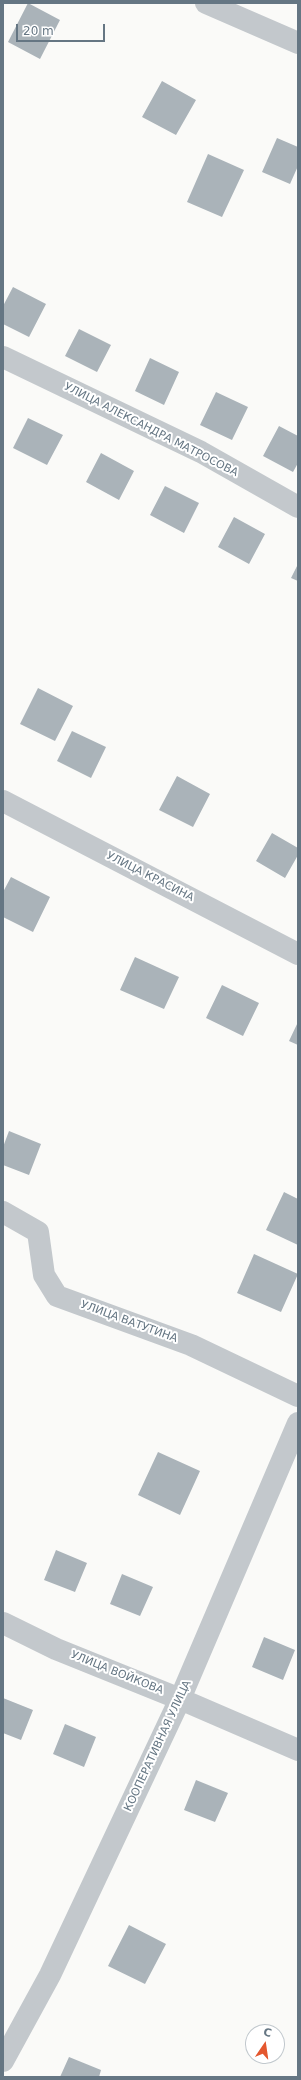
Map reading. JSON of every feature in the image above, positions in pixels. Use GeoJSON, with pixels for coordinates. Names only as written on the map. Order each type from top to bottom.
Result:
{"type":"FeatureCollection","features":[{"type":"Feature","properties":{"kind":"street"},"geometry":{"type":"LineString","coordinates":[[206,3],[298,43]]}},
{"type":"Feature","properties":{"kind":"street","name":"УЛИЦА АЛЕКСАНДРА МАТРОСОВА"},"geometry":{"type":"LineString","coordinates":[[3,357],[201,452],[298,507]]}},
{"type":"Feature","properties":{"kind":"street","name":"УЛИЦА КРАСИНА"},"geometry":{"type":"LineString","coordinates":[[3,801],[298,954]]}},
{"type":"Feature","properties":{"kind":"street","name":"УЛИЦА ВАТУТИНА"},"geometry":{"type":"LineString","coordinates":[[3,1212],[38,1232],[44,1275],[57,1296],[191,1345],[298,1396]]}},
{"type":"Feature","properties":{"kind":"street","name":"КООПЕРАТИВНАЯ УЛИЦА"},"geometry":{"type":"LineString","coordinates":[[3,2061],[50,1975],[180,1699],[298,1423]]}},
{"type":"Feature","properties":{"kind":"street","name":"УЛИЦА ВОЙКОВА"},"geometry":{"type":"LineString","coordinates":[[3,1623],[56,1649],[180,1699],[298,1750]]}},
{"type":"Feature","properties":{"kind":"building"},"geometry":{"type":"Polygon","coordinates":[[[28,3],[60,20],[40,59],[8,42],[28,3]]]}},
{"type":"Feature","properties":{"kind":"building"},"geometry":{"type":"Polygon","coordinates":[[[162,81],[196,100],[176,135],[142,117],[162,81]]]}},
{"type":"Feature","properties":{"kind":"building"},"geometry":{"type":"Polygon","coordinates":[[[277,138],[298,147],[298,166],[290,184],[262,172],[277,138]]]}},
{"type":"Feature","properties":{"kind":"building"},"geometry":{"type":"Polygon","coordinates":[[[208,154],[244,170],[222,217],[187,202],[208,154]]]}},
{"type":"Feature","properties":{"kind":"building"},"geometry":{"type":"Polygon","coordinates":[[[13,287],[46,304],[29,337],[3,324],[3,306],[13,287]]]}},
{"type":"Feature","properties":{"kind":"building"},"geometry":{"type":"Polygon","coordinates":[[[79,329],[111,345],[97,372],[65,356],[79,329]]]}},
{"type":"Feature","properties":{"kind":"building"},"geometry":{"type":"Polygon","coordinates":[[[150,358],[179,372],[164,405],[135,391],[150,358]]]}},
{"type":"Feature","properties":{"kind":"building"},"geometry":{"type":"Polygon","coordinates":[[[216,392],[248,407],[232,440],[200,425],[216,392]]]}},
{"type":"Feature","properties":{"kind":"building"},"geometry":{"type":"Polygon","coordinates":[[[28,418],[63,435],[47,465],[13,448],[28,418]]]}},
{"type":"Feature","properties":{"kind":"building"},"geometry":{"type":"Polygon","coordinates":[[[279,426],[298,436],[298,463],[293,472],[263,456],[279,426]]]}},
{"type":"Feature","properties":{"kind":"building"},"geometry":{"type":"Polygon","coordinates":[[[101,453],[134,471],[119,500],[86,482],[101,453]]]}},
{"type":"Feature","properties":{"kind":"building"},"geometry":{"type":"Polygon","coordinates":[[[165,486],[199,503],[184,533],[150,515],[165,486]]]}},
{"type":"Feature","properties":{"kind":"building"},"geometry":{"type":"Polygon","coordinates":[[[234,517],[265,534],[249,564],[218,547],[234,517]]]}},
{"type":"Feature","properties":{"kind":"building"},"geometry":{"type":"Polygon","coordinates":[[[298,564],[298,581],[291,578],[298,564]]]}},
{"type":"Feature","properties":{"kind":"building"},"geometry":{"type":"Polygon","coordinates":[[[38,688],[73,706],[55,741],[20,724],[38,688]]]}},
{"type":"Feature","properties":{"kind":"building"},"geometry":{"type":"Polygon","coordinates":[[[72,731],[106,747],[91,778],[57,761],[72,731]]]}},
{"type":"Feature","properties":{"kind":"building"},"geometry":{"type":"Polygon","coordinates":[[[177,776],[210,794],[193,827],[159,810],[177,776]]]}},
{"type":"Feature","properties":{"kind":"building"},"geometry":{"type":"Polygon","coordinates":[[[272,833],[298,848],[298,855],[285,878],[256,861],[272,833]]]}},
{"type":"Feature","properties":{"kind":"building"},"geometry":{"type":"Polygon","coordinates":[[[11,877],[50,897],[33,932],[3,917],[3,892],[11,877]]]}},
{"type":"Feature","properties":{"kind":"building"},"geometry":{"type":"Polygon","coordinates":[[[135,957],[179,977],[164,1009],[120,990],[135,957]]]}},
{"type":"Feature","properties":{"kind":"building"},"geometry":{"type":"Polygon","coordinates":[[[222,985],[259,1003],[243,1036],[206,1018],[222,985]]]}},
{"type":"Feature","properties":{"kind":"building"},"geometry":{"type":"Polygon","coordinates":[[[298,1022],[298,1045],[289,1041],[298,1022]]]}},
{"type":"Feature","properties":{"kind":"building"},"geometry":{"type":"Polygon","coordinates":[[[9,1131],[41,1144],[29,1175],[3,1165],[3,1147],[9,1131]]]}},
{"type":"Feature","properties":{"kind":"building"},"geometry":{"type":"Polygon","coordinates":[[[284,1192],[298,1199],[298,1245],[266,1230],[284,1192]]]}},
{"type":"Feature","properties":{"kind":"building"},"geometry":{"type":"Polygon","coordinates":[[[254,1254],[298,1274],[281,1312],[237,1293],[254,1254]]]}},
{"type":"Feature","properties":{"kind":"building"},"geometry":{"type":"Polygon","coordinates":[[[158,1452],[200,1471],[180,1515],[138,1495],[158,1452]]]}},
{"type":"Feature","properties":{"kind":"building"},"geometry":{"type":"Polygon","coordinates":[[[56,1550],[87,1563],[75,1592],[44,1580],[56,1550]]]}},
{"type":"Feature","properties":{"kind":"building"},"geometry":{"type":"Polygon","coordinates":[[[122,1574],[153,1587],[140,1616],[110,1604],[122,1574]]]}},
{"type":"Feature","properties":{"kind":"building"},"geometry":{"type":"Polygon","coordinates":[[[264,1637],[295,1650],[283,1680],[252,1667],[264,1637]]]}},
{"type":"Feature","properties":{"kind":"building"},"geometry":{"type":"Polygon","coordinates":[[[3,1698],[33,1710],[21,1740],[3,1733],[3,1698]]]}},
{"type":"Feature","properties":{"kind":"building"},"geometry":{"type":"Polygon","coordinates":[[[65,1724],[96,1737],[84,1767],[53,1754],[65,1724]]]}},
{"type":"Feature","properties":{"kind":"building"},"geometry":{"type":"Polygon","coordinates":[[[196,1780],[228,1793],[215,1822],[184,1810],[196,1780]]]}},
{"type":"Feature","properties":{"kind":"building"},"geometry":{"type":"Polygon","coordinates":[[[129,1925],[166,1944],[145,1984],[108,1966],[129,1925]]]}},
{"type":"Feature","properties":{"kind":"building"},"geometry":{"type":"Polygon","coordinates":[[[69,2057],[101,2070],[99,2077],[60,2077],[69,2057]]]}}]}
